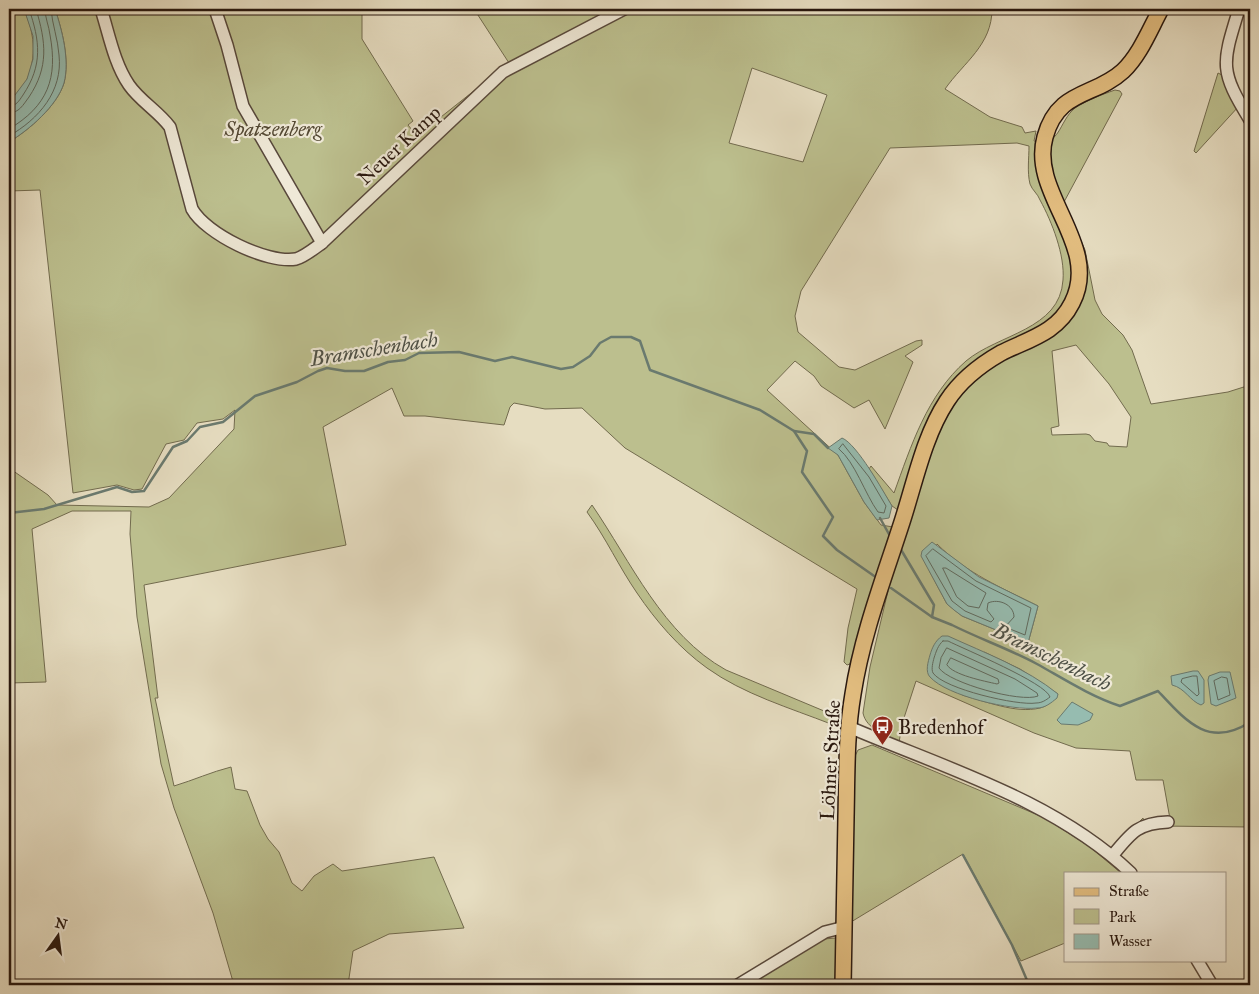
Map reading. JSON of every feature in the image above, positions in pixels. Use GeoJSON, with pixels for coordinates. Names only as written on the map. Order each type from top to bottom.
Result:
{"type":"FeatureCollection","features":[{"type":"Feature","properties":{"kind":"main road","name":"Löhner Straße"},"geometry":{"type":"LineString","coordinates":[[844,985],[849,727],[854,685],[864,644],[895,543],[932,431],[948,399],[970,374],[984,364],[1051,329],[1066,315],[1074,300],[1078,282],[1078,258],[1045,172],[1043,149],[1045,136],[1053,117],[1072,98],[1104,83],[1125,70],[1161,9]]}},
{"type":"Feature","properties":{"kind":"street","name":"Neuer Kamp"},"geometry":{"type":"LineString","coordinates":[[101,9],[117,64],[130,86],[170,127],[192,209],[198,219],[232,242],[275,258],[296,259],[322,243],[503,72],[624,9]]}},
{"type":"Feature","properties":{"kind":"street"},"geometry":{"type":"LineString","coordinates":[[214,9],[227,45],[243,106],[322,243]]}},
{"type":"Feature","properties":{"kind":"street"},"geometry":{"type":"LineString","coordinates":[[1239,9],[1228,47],[1225,68],[1231,86],[1250,120]]}},
{"type":"Feature","properties":{"kind":"street"},"geometry":{"type":"LineString","coordinates":[[849,727],[1037,806],[1061,819],[1112,855],[1130,872]]}},
{"type":"Feature","properties":{"kind":"street"},"geometry":{"type":"LineString","coordinates":[[1112,855],[1128,837],[1142,826],[1168,822]]}},
{"type":"Feature","properties":{"kind":"street"},"geometry":{"type":"LineString","coordinates":[[738,985],[825,932],[844,927]]}},
{"type":"Feature","properties":{"kind":"street"},"geometry":{"type":"LineString","coordinates":[[1198,962],[1212,985]]}},
{"type":"Feature","properties":{"kind":"green space"},"geometry":{"type":"Polygon","coordinates":[[[9,9],[24,9],[31,28],[33,54],[26,82],[16,97],[9,103],[9,9]]]}},
{"type":"Feature","properties":{"kind":"green space","name":"Spatzenberg"},"geometry":{"type":"Polygon","coordinates":[[[55,9],[362,9],[362,39],[413,121],[408,125],[417,136],[509,63],[474,9],[992,9],[991,22],[982,43],[945,89],[990,117],[1022,127],[1025,133],[1036,131],[1034,141],[1043,142],[1054,137],[1075,108],[1089,100],[1115,90],[1120,91],[1122,94],[1064,202],[1085,250],[1095,300],[1102,314],[1123,335],[1132,350],[1151,404],[1228,392],[1250,385],[1250,665],[1247,692],[1250,693],[1250,827],[1160,826],[1144,829],[1124,851],[1116,845],[1143,818],[1144,822],[1170,819],[1163,780],[1136,780],[1130,751],[1076,748],[1034,733],[916,681],[902,724],[899,743],[883,735],[868,723],[863,713],[870,667],[888,591],[876,581],[850,664],[847,665],[844,662],[848,628],[857,589],[625,448],[582,408],[545,409],[514,403],[510,407],[504,425],[425,416],[404,416],[392,388],[323,427],[346,545],[144,585],[158,698],[155,698],[174,786],[231,767],[235,789],[247,791],[260,825],[268,839],[279,852],[292,883],[302,891],[314,876],[333,864],[342,871],[434,857],[464,928],[389,934],[353,951],[348,985],[234,985],[213,913],[174,808],[161,764],[137,617],[130,534],[131,511],[72,511],[32,529],[46,682],[9,683],[9,468],[48,495],[57,505],[149,507],[169,498],[234,429],[235,410],[223,419],[197,423],[184,440],[166,444],[142,489],[134,490],[117,485],[73,493],[40,190],[9,191],[9,142],[25,131],[49,109],[64,83],[66,55],[63,36],[55,9]],[[752,68],[729,143],[803,162],[827,95],[752,68]],[[1017,143],[890,148],[801,291],[795,316],[798,332],[839,367],[855,370],[916,341],[922,340],[922,345],[905,356],[913,362],[885,429],[869,400],[854,408],[821,386],[814,376],[795,361],[767,390],[838,455],[864,502],[881,525],[893,527],[898,510],[892,506],[869,469],[871,466],[894,493],[922,422],[941,389],[966,361],[979,352],[1025,329],[1051,310],[1059,297],[1063,270],[1060,250],[1053,228],[1030,184],[1028,170],[1029,146],[1017,143]],[[1076,345],[1052,351],[1059,426],[1051,428],[1052,435],[1086,434],[1090,435],[1095,441],[1107,443],[1109,446],[1127,447],[1131,417],[1109,384],[1076,345]],[[937,544],[930,572],[947,604],[962,616],[1028,643],[1038,606],[972,572],[937,544]],[[984,652],[962,695],[1021,709],[1040,708],[1052,701],[1058,694],[1020,669],[984,652]]]}},
{"type":"Feature","properties":{"kind":"green space"},"geometry":{"type":"Polygon","coordinates":[[[1218,73],[1224,76],[1239,106],[1196,153],[1194,151],[1218,73]]]}},
{"type":"Feature","properties":{"kind":"green space"},"geometry":{"type":"Polygon","coordinates":[[[592,505],[650,596],[684,637],[704,655],[726,670],[836,716],[831,724],[751,693],[721,677],[687,652],[660,624],[630,583],[587,512],[592,505]]]}},
{"type":"Feature","properties":{"kind":"green space"},"geometry":{"type":"Polygon","coordinates":[[[872,745],[1045,818],[1090,847],[1120,872],[1064,872],[1064,943],[1021,961],[963,854],[851,922],[855,756],[858,750],[872,745]]]}},
{"type":"Feature","properties":{"kind":"green space"},"geometry":{"type":"Polygon","coordinates":[[[819,933],[824,939],[836,938],[835,985],[731,985],[819,933]]]}},
{"type":"Feature","properties":{"kind":"water"},"geometry":{"type":"Polygon","coordinates":[[[24,9],[55,9],[66,55],[66,74],[60,92],[49,109],[25,131],[9,142],[9,103],[27,79],[33,59],[33,36],[24,9]]]}},
{"type":"Feature","properties":{"kind":"water"},"geometry":{"type":"Polygon","coordinates":[[[842,438],[862,458],[892,506],[889,518],[877,520],[864,502],[838,455],[828,448],[842,438]]]}},
{"type":"Feature","properties":{"kind":"water"},"geometry":{"type":"Polygon","coordinates":[[[932,542],[979,577],[1038,606],[1028,643],[962,616],[947,604],[921,556],[922,551],[932,542]]]}},
{"type":"Feature","properties":{"kind":"water"},"geometry":{"type":"Polygon","coordinates":[[[942,636],[948,636],[1033,676],[1058,694],[1057,698],[1040,708],[1012,707],[981,701],[938,684],[928,675],[927,667],[933,647],[942,636]]]}},
{"type":"Feature","properties":{"kind":"water"},"geometry":{"type":"Polygon","coordinates":[[[1198,671],[1204,680],[1204,703],[1201,705],[1172,685],[1171,676],[1198,671]]]}},
{"type":"Feature","properties":{"kind":"water"},"geometry":{"type":"Polygon","coordinates":[[[1220,672],[1230,672],[1236,698],[1216,706],[1211,704],[1208,680],[1209,676],[1220,672]]]}},
{"type":"Feature","properties":{"kind":"water"},"geometry":{"type":"Polygon","coordinates":[[[1072,702],[1093,714],[1090,720],[1078,725],[1061,724],[1057,720],[1072,702]]]}},
{"type":"Feature","properties":{"kind":"waterway","name":"Bramschenbach"},"geometry":{"type":"LineString","coordinates":[[9,513],[44,509],[117,487],[132,492],[144,491],[173,447],[187,441],[200,427],[223,422],[255,396],[297,382],[327,368],[345,371],[364,371],[388,362],[405,360],[419,353],[459,352],[495,361],[512,357],[561,369],[573,367],[590,356],[600,343],[611,337],[631,337],[640,341],[650,370],[760,410],[794,431],[807,451],[802,472],[833,517],[823,536],[837,550],[877,578]]}},
{"type":"Feature","properties":{"kind":"waterway"},"geometry":{"type":"LineString","coordinates":[[794,431],[814,434],[828,448]]}},
{"type":"Feature","properties":{"kind":"waterway"},"geometry":{"type":"LineString","coordinates":[[880,518],[890,536]]}},
{"type":"Feature","properties":{"kind":"waterway"},"geometry":{"type":"LineString","coordinates":[[900,548],[934,605],[932,617]]}},
{"type":"Feature","properties":{"kind":"waterway","name":"Bramschenbach"},"geometry":{"type":"LineString","coordinates":[[891,588],[932,617],[1037,664],[1077,687],[1109,702],[1120,706],[1158,691],[1189,721],[1199,728],[1210,732],[1222,733],[1235,730],[1250,722]]}},
{"type":"Feature","properties":{"kind":"waterway"},"geometry":{"type":"LineString","coordinates":[[963,855],[1012,945],[1029,985]]}},
{"type":"Feature","properties":{"kind":"place","name":"Bredenhof"},"geometry":{"type":"Point","coordinates":[882,746]}}]}
